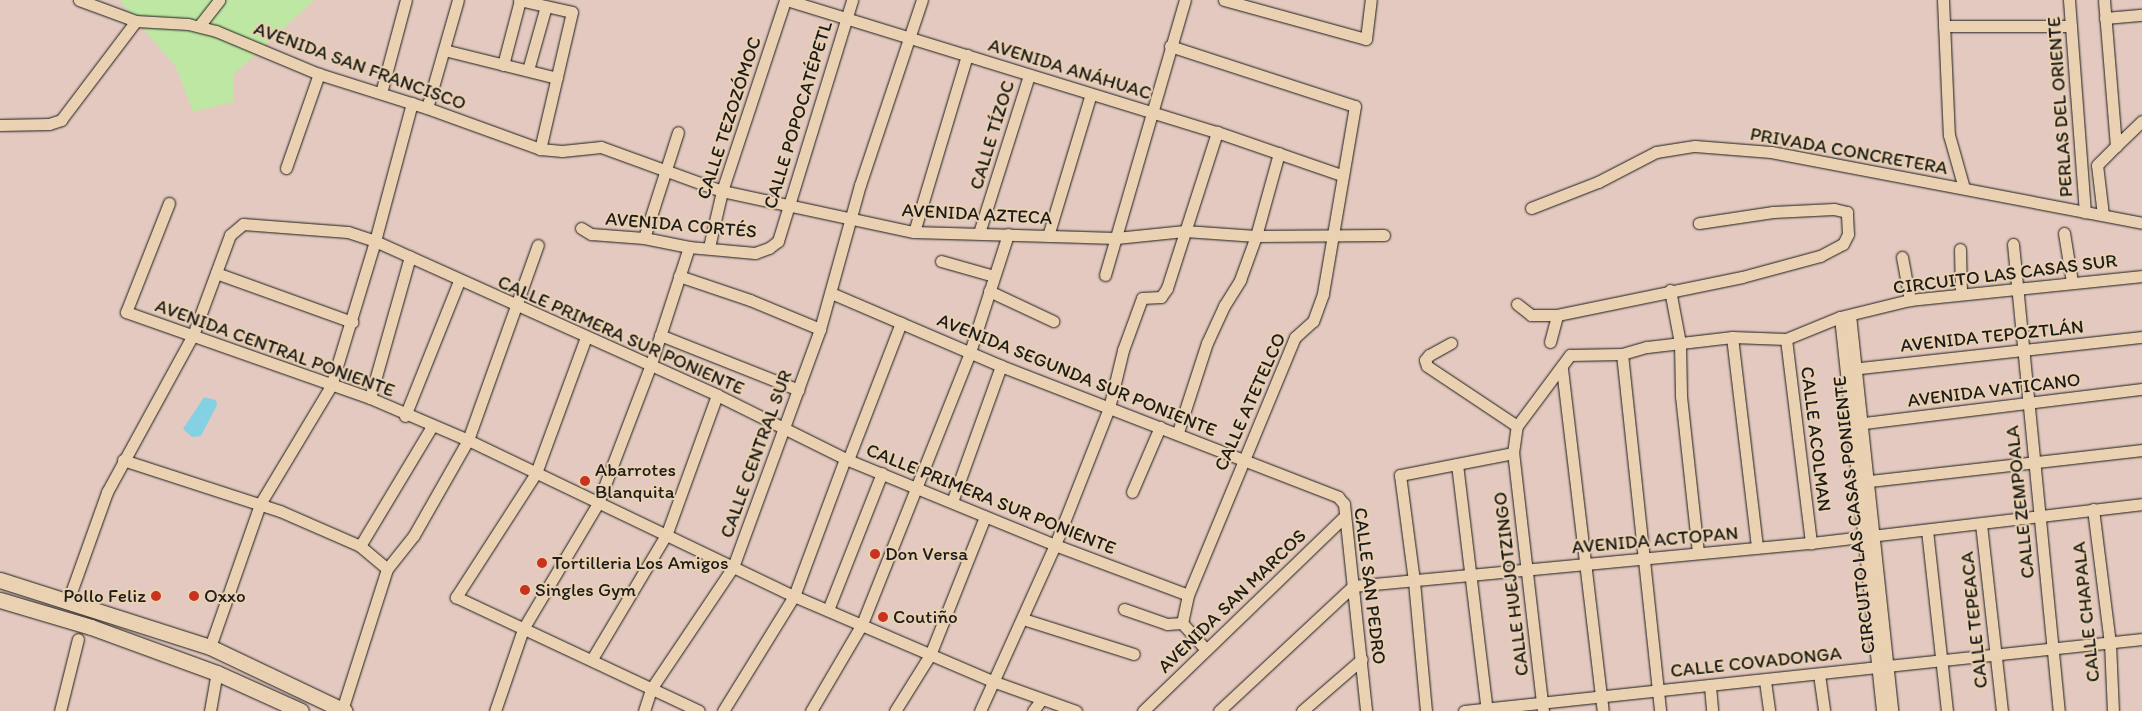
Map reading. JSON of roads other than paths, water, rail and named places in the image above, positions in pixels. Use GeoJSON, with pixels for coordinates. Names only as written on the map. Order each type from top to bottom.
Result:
{"type":"FeatureCollection","features":[{"type":"Feature","properties":{"kind":"main road"},"geometry":{"type":"LineString","coordinates":[[0,580],[210,646],[343,710]]}},
{"type":"Feature","properties":{"kind":"main road"},"geometry":{"type":"LineString","coordinates":[[0,600],[91,627],[217,673],[301,711]]}},
{"type":"Feature","properties":{"kind":"street","name":"AVENIDA SAN FRANCISCO"},"geometry":{"type":"LineString","coordinates":[[79,0],[136,21],[199,26],[319,74],[428,108],[540,149],[562,151],[602,147]]}},
{"type":"Feature","properties":{"kind":"street"},"geometry":{"type":"LineString","coordinates":[[199,26],[219,0]]}},
{"type":"Feature","properties":{"kind":"street"},"geometry":{"type":"LineString","coordinates":[[381,93],[406,0]]}},
{"type":"Feature","properties":{"kind":"street"},"geometry":{"type":"LineString","coordinates":[[428,108],[458,0]]}},
{"type":"Feature","properties":{"kind":"street"},"geometry":{"type":"LineString","coordinates":[[503,65],[520,0],[572,12],[540,149]]}},
{"type":"Feature","properties":{"kind":"street","name":"AVENIDA ANÁHUAC"},"geometry":{"type":"LineString","coordinates":[[786,0],[967,55],[1029,76],[1217,132],[1341,175]]}},
{"type":"Feature","properties":{"kind":"street","name":"CALLE TEZOZÓMOC"},"geometry":{"type":"LineString","coordinates":[[709,247],[722,191],[786,0]]}},
{"type":"Feature","properties":{"kind":"street","name":"CALLE POPOCATÉPETL"},"geometry":{"type":"LineString","coordinates":[[778,241],[852,0]]}},
{"type":"Feature","properties":{"kind":"street","name":"CALLE CENTRAL SUR"},"geometry":{"type":"LineString","coordinates":[[644,711],[651,689],[733,567],[820,329],[851,219],[922,0]]}},
{"type":"Feature","properties":{"kind":"street"},"geometry":{"type":"LineString","coordinates":[[1105,275],[1154,114],[1170,46],[1185,0]]}},
{"type":"Feature","properties":{"kind":"street"},"geometry":{"type":"LineString","coordinates":[[1224,0],[1366,40],[1371,0]]}},
{"type":"Feature","properties":{"kind":"street"},"geometry":{"type":"LineString","coordinates":[[1943,0],[1949,135],[1964,188]]}},
{"type":"Feature","properties":{"kind":"street","name":"PERLAS DEL ORIENTE"},"geometry":{"type":"LineString","coordinates":[[2069,0],[2085,212]]}},
{"type":"Feature","properties":{"kind":"street"},"geometry":{"type":"LineString","coordinates":[[2104,0],[2116,146]]}},
{"type":"Feature","properties":{"kind":"street"},"geometry":{"type":"LineString","coordinates":[[528,70],[546,6]]}},
{"type":"Feature","properties":{"kind":"street"},"geometry":{"type":"LineString","coordinates":[[2105,18],[2142,15]]}},
{"type":"Feature","properties":{"kind":"street"},"geometry":{"type":"LineString","coordinates":[[0,125],[49,124],[61,120],[136,21]]}},
{"type":"Feature","properties":{"kind":"street"},"geometry":{"type":"LineString","coordinates":[[1944,26],[2071,26]]}},
{"type":"Feature","properties":{"kind":"street","name":"CALLE ATETELCO"},"geometry":{"type":"LineString","coordinates":[[1170,46],[1354,106],[1341,175],[1323,294],[1313,321],[1295,337],[1188,595],[1182,623]]}},
{"type":"Feature","properties":{"kind":"street"},"geometry":{"type":"LineString","coordinates":[[444,50],[557,78]]}},
{"type":"Feature","properties":{"kind":"street"},"geometry":{"type":"LineString","coordinates":[[914,232],[967,55]]}},
{"type":"Feature","properties":{"kind":"street"},"geometry":{"type":"LineString","coordinates":[[286,168],[319,74]]}},
{"type":"Feature","properties":{"kind":"street","name":"CALLE TÍZOC"},"geometry":{"type":"LineString","coordinates":[[979,233],[1029,76]]}},
{"type":"Feature","properties":{"kind":"street"},"geometry":{"type":"LineString","coordinates":[[1048,236],[1092,94]]}},
{"type":"Feature","properties":{"kind":"street"},"geometry":{"type":"LineString","coordinates":[[210,646],[260,504],[331,386],[352,322],[412,103]]}},
{"type":"Feature","properties":{"kind":"street"},"geometry":{"type":"LineString","coordinates":[[2116,146],[2142,121]]}},
{"type":"Feature","properties":{"kind":"street"},"geometry":{"type":"LineString","coordinates":[[644,238],[678,132]]}},
{"type":"Feature","properties":{"kind":"street"},"geometry":{"type":"LineString","coordinates":[[980,711],[995,682],[1055,545],[1109,408],[1123,350],[1142,298],[1161,297],[1167,288],[1217,132]]}},
{"type":"Feature","properties":{"kind":"street","name":"PRIVADA CONCRETERA"},"geometry":{"type":"LineString","coordinates":[[1531,208],[1598,182],[1656,152],[1695,146],[1771,152],[2142,223]]}},
{"type":"Feature","properties":{"kind":"street","name":"PERLAS DEL ORIENTE"},"geometry":{"type":"LineString","coordinates":[[2103,215],[2097,166],[2116,146]]}},
{"type":"Feature","properties":{"kind":"street","name":"AVENIDA AZTECA"},"geometry":{"type":"LineString","coordinates":[[602,147],[722,191],[914,232],[1116,238],[1184,231],[1256,236],[1331,237],[1384,235]]}},
{"type":"Feature","properties":{"kind":"street"},"geometry":{"type":"LineString","coordinates":[[1178,432],[1208,343],[1224,306],[1240,280],[1256,236],[1278,153]]}},
{"type":"Feature","properties":{"kind":"street","name":"AVENIDA CENTRAL PONIENTE"},"geometry":{"type":"LineString","coordinates":[[169,203],[126,312],[331,386],[370,398],[405,416],[468,440],[598,503],[667,533],[794,596],[995,682],[1076,711]]}},
{"type":"Feature","properties":{"kind":"street"},"geometry":{"type":"LineString","coordinates":[[1517,304],[1531,315],[1557,315],[1670,290],[1742,278],[1820,256],[1843,244],[1848,234],[1847,212],[1834,209],[1773,212],[1699,223]]}},
{"type":"Feature","properties":{"kind":"street","name":"CALLE PRIMERA SUR PONIENTE"},"geometry":{"type":"LineString","coordinates":[[216,273],[230,235],[243,224],[326,230],[375,241],[518,308],[717,395],[784,430],[847,459],[1055,545],[1188,595]]}},
{"type":"Feature","properties":{"kind":"street","name":"AVENIDA CORTÉS"},"geometry":{"type":"LineString","coordinates":[[581,228],[591,234],[644,238],[689,247],[709,247],[755,253],[778,241]]}},
{"type":"Feature","properties":{"kind":"street"},"geometry":{"type":"LineString","coordinates":[[2064,233],[2072,282]]}},
{"type":"Feature","properties":{"kind":"street"},"geometry":{"type":"LineString","coordinates":[[811,711],[862,624],[970,352],[1008,234]]}},
{"type":"Feature","properties":{"kind":"street","name":"CALLE ZEMPOALA"},"geometry":{"type":"LineString","coordinates":[[2013,244],[2059,711]]}},
{"type":"Feature","properties":{"kind":"street"},"geometry":{"type":"LineString","coordinates":[[343,710],[388,568],[414,535],[468,440],[518,308],[538,245]]}},
{"type":"Feature","properties":{"kind":"street"},"geometry":{"type":"LineString","coordinates":[[495,711],[523,629],[598,503],[650,367],[689,247]]}},
{"type":"Feature","properties":{"kind":"street"},"geometry":{"type":"LineString","coordinates":[[1960,249],[1961,293]]}},
{"type":"Feature","properties":{"kind":"street"},"geometry":{"type":"LineString","coordinates":[[370,398],[410,257]]}},
{"type":"Feature","properties":{"kind":"street"},"geometry":{"type":"LineString","coordinates":[[1902,257],[1910,300]]}},
{"type":"Feature","properties":{"kind":"street"},"geometry":{"type":"LineString","coordinates":[[941,261],[994,276]]}},
{"type":"Feature","properties":{"kind":"street"},"geometry":{"type":"LineString","coordinates":[[68,601],[107,492],[193,335],[216,273],[352,322]]}},
{"type":"Feature","properties":{"kind":"street"},"geometry":{"type":"LineString","coordinates":[[679,276],[750,300],[820,329]]}},
{"type":"Feature","properties":{"kind":"street","name":"CIRCUITO LAS CASAS SUR"},"geometry":{"type":"LineString","coordinates":[[1513,453],[1517,426],[1570,356],[1622,354],[1680,343],[1732,337],[1786,339],[1845,316],[1910,300],[1961,293],[2018,290],[2072,282],[2142,276]]}},
{"type":"Feature","properties":{"kind":"street"},"geometry":{"type":"LineString","coordinates":[[405,416],[459,281]]}},
{"type":"Feature","properties":{"kind":"street"},"geometry":{"type":"LineString","coordinates":[[1670,290],[1680,343],[1681,396],[1698,552]]}},
{"type":"Feature","properties":{"kind":"street"},"geometry":{"type":"LineString","coordinates":[[989,291],[1053,321]]}},
{"type":"Feature","properties":{"kind":"street","name":"AVENIDA SEGUNDA SUR PONIENTE"},"geometry":{"type":"LineString","coordinates":[[831,293],[1002,366],[1109,408],[1178,432],[1243,462],[1338,497]]}},
{"type":"Feature","properties":{"kind":"street"},"geometry":{"type":"LineString","coordinates":[[1550,342],[1557,315]]}},
{"type":"Feature","properties":{"kind":"street","name":"CIRCUITO LAS CASAS PONIENTE"},"geometry":{"type":"LineString","coordinates":[[1845,316],[1882,665],[1892,711]]}},
{"type":"Feature","properties":{"kind":"street"},"geometry":{"type":"LineString","coordinates":[[723,711],[794,596],[901,323]]}},
{"type":"Feature","properties":{"kind":"street"},"geometry":{"type":"LineString","coordinates":[[660,335],[799,390]]}},
{"type":"Feature","properties":{"kind":"street"},"geometry":{"type":"LineString","coordinates":[[586,337],[536,473],[456,597],[592,659],[699,711]]}},
{"type":"Feature","properties":{"kind":"street"},"geometry":{"type":"LineString","coordinates":[[1732,337],[1757,548]]}},
{"type":"Feature","properties":{"kind":"street","name":"AVENIDA TEPOZTLÁN"},"geometry":{"type":"LineString","coordinates":[[1851,369],[2142,337]]}},
{"type":"Feature","properties":{"kind":"street","name":"CALLE ACOLMAN"},"geometry":{"type":"LineString","coordinates":[[1786,339],[1811,543]]}},
{"type":"Feature","properties":{"kind":"street"},"geometry":{"type":"LineString","coordinates":[[1451,343],[1429,355],[1425,360],[1427,366],[1517,426]]}},
{"type":"Feature","properties":{"kind":"street"},"geometry":{"type":"LineString","coordinates":[[1622,354],[1641,558],[1660,711]]}},
{"type":"Feature","properties":{"kind":"street"},"geometry":{"type":"LineString","coordinates":[[952,502],[1002,366]]}},
{"type":"Feature","properties":{"kind":"street"},"geometry":{"type":"LineString","coordinates":[[1562,369],[1603,711]]}},
{"type":"Feature","properties":{"kind":"street","name":"AVENIDA VATICANO"},"geometry":{"type":"LineString","coordinates":[[1856,424],[2142,389]]}},
{"type":"Feature","properties":{"kind":"street"},"geometry":{"type":"LineString","coordinates":[[592,659],[667,533],[717,395]]}},
{"type":"Feature","properties":{"kind":"street"},"geometry":{"type":"LineString","coordinates":[[360,546],[432,426]]}},
{"type":"Feature","properties":{"kind":"street"},"geometry":{"type":"LineString","coordinates":[[1132,492],[1160,427]]}},
{"type":"Feature","properties":{"kind":"street"},"geometry":{"type":"LineString","coordinates":[[1862,482],[2142,450]]}},
{"type":"Feature","properties":{"kind":"street"},"geometry":{"type":"LineString","coordinates":[[1426,711],[1414,581],[1400,475],[1513,453]]}},
{"type":"Feature","properties":{"kind":"street","name":"CALLE HUEJOTZINGO"},"geometry":{"type":"LineString","coordinates":[[1513,453],[1528,569],[1542,706]]}},
{"type":"Feature","properties":{"kind":"street"},"geometry":{"type":"LineString","coordinates":[[123,460],[260,504],[360,546],[388,568]]}},
{"type":"Feature","properties":{"kind":"street"},"geometry":{"type":"LineString","coordinates":[[1457,464],[1469,576],[1487,709]]}},
{"type":"Feature","properties":{"kind":"street"},"geometry":{"type":"LineString","coordinates":[[828,610],[882,473]]}},
{"type":"Feature","properties":{"kind":"street","name":"CALLE SAN PEDRO"},"geometry":{"type":"LineString","coordinates":[[1338,497],[1344,504],[1362,659],[1366,711]]}},
{"type":"Feature","properties":{"kind":"street","name":"AVENIDA ACTOPAN"},"geometry":{"type":"LineString","coordinates":[[1353,586],[1698,552],[1811,543],[2142,504]]}},
{"type":"Feature","properties":{"kind":"street","name":"CALLE CHAPALA"},"geometry":{"type":"LineString","coordinates":[[2093,509],[2110,643],[2113,711]]}},
{"type":"Feature","properties":{"kind":"street","name":"AVENIDA SAN MARCOS"},"geometry":{"type":"LineString","coordinates":[[1143,711],[1345,516]]}},
{"type":"Feature","properties":{"kind":"street"},"geometry":{"type":"LineString","coordinates":[[895,711],[930,654],[985,517]]}},
{"type":"Feature","properties":{"kind":"street","name":"CALLE TEPEACA"},"geometry":{"type":"LineString","coordinates":[[1981,524],[2002,711]]}},
{"type":"Feature","properties":{"kind":"street"},"geometry":{"type":"LineString","coordinates":[[1928,530],[1940,661],[1948,711]]}},
{"type":"Feature","properties":{"kind":"street"},"geometry":{"type":"LineString","coordinates":[[1219,711],[1353,586]]}},
{"type":"Feature","properties":{"kind":"street"},"geometry":{"type":"LineString","coordinates":[[1124,609],[1167,624],[1182,623],[1206,650]]}},
{"type":"Feature","properties":{"kind":"street"},"geometry":{"type":"LineString","coordinates":[[1023,619],[1134,654]]}},
{"type":"Feature","properties":{"kind":"street"},"geometry":{"type":"LineString","coordinates":[[60,711],[78,639]]}},
{"type":"Feature","properties":{"kind":"street","name":"CALLE COVADONGA"},"geometry":{"type":"LineString","coordinates":[[1464,711],[1542,706],[1601,694],[1765,681],[1882,665],[1940,661],[2142,639]]}},
{"type":"Feature","properties":{"kind":"street"},"geometry":{"type":"LineString","coordinates":[[1302,711],[1362,659]]}},
{"type":"Feature","properties":{"kind":"street","name":"CIRCUITO LAS CASAS PONIENTE"},"geometry":{"type":"LineString","coordinates":[[1882,665],[1882,711]]}},
{"type":"Feature","properties":{"kind":"street"},"geometry":{"type":"LineString","coordinates":[[210,711],[217,673]]}},
{"type":"Feature","properties":{"kind":"street"},"geometry":{"type":"LineString","coordinates":[[1819,674],[1824,711]]}},
{"type":"Feature","properties":{"kind":"street"},"geometry":{"type":"LineString","coordinates":[[1765,681],[1769,711]]}},
{"type":"Feature","properties":{"kind":"street"},"geometry":{"type":"LineString","coordinates":[[1710,686],[1712,711]]}},
{"type":"Feature","properties":{"kind":"street"},"geometry":{"type":"LineString","coordinates":[[1033,711],[1041,700]]}},
{"type":"Feature","properties":{"kind":"water"},"geometry":{"type":"Polygon","coordinates":[[[204,397],[216,400],[217,405],[201,436],[192,437],[183,429],[204,397]]]}},
{"type":"Feature","properties":{"kind":"place","name":"Abarrotes Blanquita"},"geometry":{"type":"Point","coordinates":[585,481]}},
{"type":"Feature","properties":{"kind":"place","name":"Don Versa"},"geometry":{"type":"Point","coordinates":[875,554]}},
{"type":"Feature","properties":{"kind":"place","name":"Tortilleria Los Amigos"},"geometry":{"type":"Point","coordinates":[542,563]}},
{"type":"Feature","properties":{"kind":"place","name":"Singles Gym"},"geometry":{"type":"Point","coordinates":[525,590]}},
{"type":"Feature","properties":{"kind":"place","name":"Pollo Feliz"},"geometry":{"type":"Point","coordinates":[156,596]}},
{"type":"Feature","properties":{"kind":"place","name":"Oxxo"},"geometry":{"type":"Point","coordinates":[194,596]}},
{"type":"Feature","properties":{"kind":"place","name":"Coutiño"},"geometry":{"type":"Point","coordinates":[883,617]}}]}
